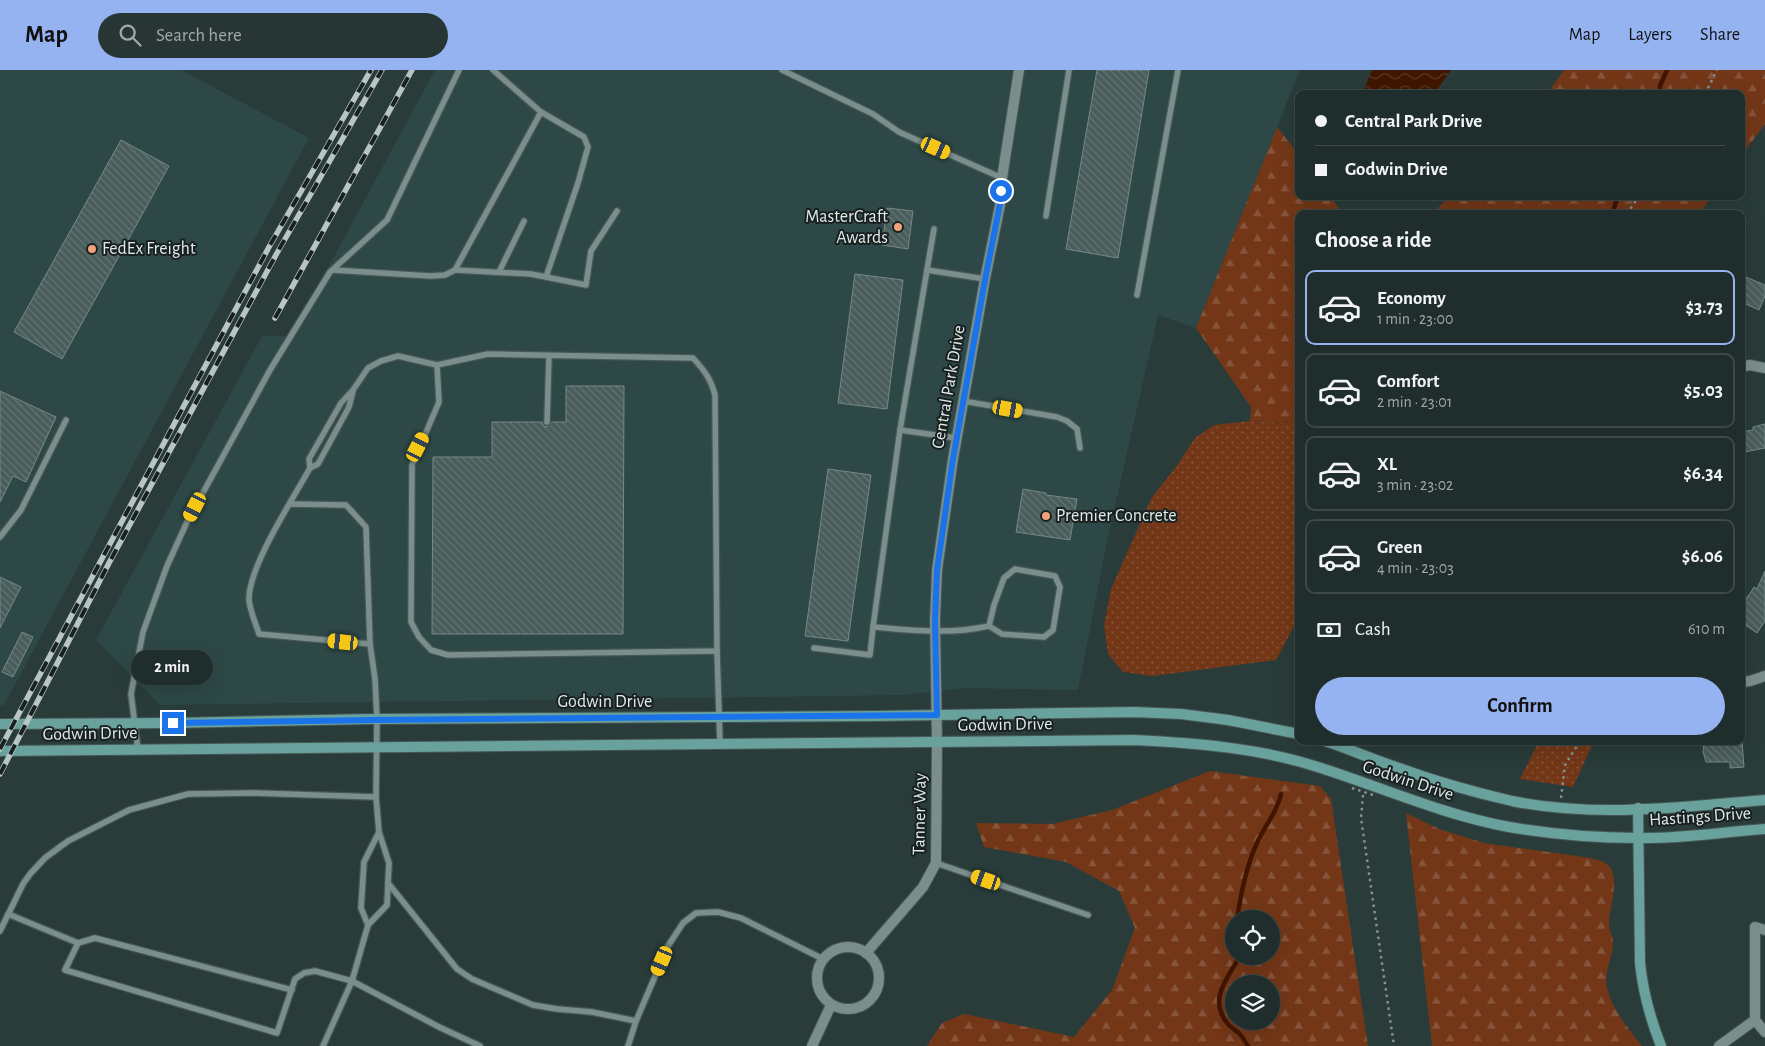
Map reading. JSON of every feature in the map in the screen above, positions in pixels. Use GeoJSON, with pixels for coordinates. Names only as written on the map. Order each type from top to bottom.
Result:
{"type":"FeatureCollection","features":[{"type":"Feature","properties":{"kind":"street","name":"Central Park Drive"},"geometry":{"type":"LineString","coordinates":[[937,742],[935,632],[937,570],[956,438],[1000,204],[1002,178],[1019,70]]}},
{"type":"Feature","properties":{"kind":"street"},"geometry":{"type":"LineString","coordinates":[[1745,366],[1750,365],[1765,368]]}},
{"type":"Feature","properties":{"kind":"street"},"geometry":{"type":"LineString","coordinates":[[1745,682],[1765,676]]}},
{"type":"Feature","properties":{"kind":"street","name":"Godwin Drive"},"geometry":{"type":"LineString","coordinates":[[0,724],[1134,712],[1181,714],[1228,720],[1295,733]]}},
{"type":"Feature","properties":{"kind":"street","name":"Godwin Drive"},"geometry":{"type":"LineString","coordinates":[[0,751],[1134,740],[1187,742],[1220,746],[1320,768],[1437,808],[1506,826],[1542,832],[1638,838]]}},
{"type":"Feature","properties":{"kind":"street","name":"Tanner Way"},"geometry":{"type":"LineString","coordinates":[[866,953],[923,886],[936,863],[937,742]]}},
{"type":"Feature","properties":{"kind":"street","name":"Godwin Drive"},"geometry":{"type":"LineString","coordinates":[[1336,745],[1412,773],[1514,801],[1560,807],[1597,809],[1638,808]]}},
{"type":"Feature","properties":{"kind":"street","name":"Hastings Drive"},"geometry":{"type":"LineString","coordinates":[[1638,808],[1765,800]]}},
{"type":"Feature","properties":{"kind":"street"},"geometry":{"type":"LineString","coordinates":[[1638,808],[1642,987],[1649,1014],[1661,1046]]}},
{"type":"Feature","properties":{"kind":"street","name":"Hastings Drive"},"geometry":{"type":"LineString","coordinates":[[1638,838],[1765,829]]}},
{"type":"Feature","properties":{"kind":"street"},"geometry":{"type":"LineString","coordinates":[[1765,930],[1755,927],[1755,1020],[1765,1032]]}},
{"type":"Feature","properties":{"kind":"street"},"geometry":{"type":"LineString","coordinates":[[848,947],[866,953],[873,960],[878,970],[879,980],[876,991],[870,1000],[862,1006],[851,1009],[841,1009],[831,1005],[823,998],[816,978],[818,968],[823,959],[830,953],[848,947]]}},
{"type":"Feature","properties":{"kind":"street"},"geometry":{"type":"LineString","coordinates":[[812,1046],[831,1005]]}},
{"type":"Feature","properties":{"kind":"street"},"geometry":{"type":"LineString","coordinates":[[1719,1046],[1755,1020]]}},
{"type":"Feature","properties":{"kind":"lane"},"geometry":{"type":"LineString","coordinates":[[138,750],[132,694],[143,632],[167,566],[218,462],[270,370],[333,270],[387,220],[459,70]]}},
{"type":"Feature","properties":{"kind":"lane"},"geometry":{"type":"LineString","coordinates":[[493,70],[541,112],[584,137],[588,147],[578,183],[546,277]]}},
{"type":"Feature","properties":{"kind":"lane"},"geometry":{"type":"LineString","coordinates":[[782,70],[872,114],[898,132],[1002,178]]}},
{"type":"Feature","properties":{"kind":"lane"},"geometry":{"type":"LineString","coordinates":[[1046,216],[1069,70]]}},
{"type":"Feature","properties":{"kind":"lane"},"geometry":{"type":"LineString","coordinates":[[1137,296],[1178,70]]}},
{"type":"Feature","properties":{"kind":"lane"},"geometry":{"type":"LineString","coordinates":[[455,270],[541,112]]}},
{"type":"Feature","properties":{"kind":"lane"},"geometry":{"type":"LineString","coordinates":[[333,270],[431,276],[445,275],[455,270],[499,272],[531,274],[586,285],[591,251],[617,211]]}},
{"type":"Feature","properties":{"kind":"lane"},"geometry":{"type":"LineString","coordinates":[[499,272],[524,222]]}},
{"type":"Feature","properties":{"kind":"lane"},"geometry":{"type":"LineString","coordinates":[[814,648],[870,654],[900,430],[934,229]]}},
{"type":"Feature","properties":{"kind":"lane"},"geometry":{"type":"LineString","coordinates":[[927,270],[985,280]]}},
{"type":"Feature","properties":{"kind":"lane"},"geometry":{"type":"LineString","coordinates":[[370,644],[259,634],[249,600],[253,577],[261,556],[310,468],[310,459],[341,403],[353,390],[368,368],[381,361],[398,356],[436,365],[488,354],[692,358],[712,382],[715,395],[716,651],[720,744]]}},
{"type":"Feature","properties":{"kind":"lane"},"geometry":{"type":"LineString","coordinates":[[547,422],[549,356]]}},
{"type":"Feature","properties":{"kind":"lane"},"geometry":{"type":"LineString","coordinates":[[436,365],[439,402],[432,421],[418,447],[412,465],[411,622],[419,637],[431,650],[448,655],[716,651]]}},
{"type":"Feature","properties":{"kind":"lane"},"geometry":{"type":"LineString","coordinates":[[310,468],[318,464],[349,407],[353,390]]}},
{"type":"Feature","properties":{"kind":"lane"},"geometry":{"type":"LineString","coordinates":[[963,401],[1057,417],[1067,421],[1077,429],[1080,448]]}},
{"type":"Feature","properties":{"kind":"lane"},"geometry":{"type":"LineString","coordinates":[[0,537],[22,510],[66,420]]}},
{"type":"Feature","properties":{"kind":"lane"},"geometry":{"type":"LineString","coordinates":[[900,430],[956,438]]}},
{"type":"Feature","properties":{"kind":"lane"},"geometry":{"type":"LineString","coordinates":[[290,504],[346,506],[366,527],[370,644],[375,679],[377,720],[376,797],[379,832],[389,863],[387,905],[368,925],[352,981],[323,1046]]}},
{"type":"Feature","properties":{"kind":"lane"},"geometry":{"type":"LineString","coordinates":[[873,627],[935,632],[968,630],[989,626],[1002,634],[1044,637],[1052,630],[1060,587],[1055,576],[1015,569],[1004,578],[989,626]]}},
{"type":"Feature","properties":{"kind":"lane"},"geometry":{"type":"LineString","coordinates":[[0,931],[30,874],[50,854],[68,841],[129,810],[188,794],[254,793],[376,797]]}},
{"type":"Feature","properties":{"kind":"lane"},"geometry":{"type":"LineString","coordinates":[[368,925],[361,908],[364,862],[379,832]]}},
{"type":"Feature","properties":{"kind":"lane"},"geometry":{"type":"LineString","coordinates":[[936,863],[1088,915]]}},
{"type":"Feature","properties":{"kind":"lane"},"geometry":{"type":"LineString","coordinates":[[388,884],[457,969],[472,979],[533,1005],[557,1010],[592,1012],[636,1021]]}},
{"type":"Feature","properties":{"kind":"lane"},"geometry":{"type":"LineString","coordinates":[[628,1046],[636,1021],[668,946],[683,923],[696,914],[718,912],[741,918],[823,959]]}},
{"type":"Feature","properties":{"kind":"lane"},"geometry":{"type":"LineString","coordinates":[[8,914],[78,944]]}},
{"type":"Feature","properties":{"kind":"lane"},"geometry":{"type":"LineString","coordinates":[[292,990],[94,938],[78,944],[65,970],[277,1033],[292,990],[295,979],[304,973],[315,971],[352,981],[439,1027],[480,1046]]}},
{"type":"Feature","properties":{"kind":"path"},"geometry":{"type":"LineString","coordinates":[[1707,90],[1717,70]]}},
{"type":"Feature","properties":{"kind":"path"},"geometry":{"type":"LineString","coordinates":[[1560,807],[1565,765],[1578,745]]}},
{"type":"Feature","properties":{"kind":"path"},"geometry":{"type":"LineString","coordinates":[[1363,783],[1361,818],[1394,1046]]}},
{"type":"Feature","properties":{"kind":"path"},"geometry":{"type":"LineString","coordinates":[[1352,788],[1373,795]]}},
{"type":"Feature","properties":{"kind":"shaded area"},"geometry":{"type":"Polygon","coordinates":[[[0,70],[181,70],[309,138],[4,705],[0,705],[0,70]]]}},
{"type":"Feature","properties":{"kind":"shaded area"},"geometry":{"type":"Polygon","coordinates":[[[435,70],[1300,70],[1196,328],[1158,315],[1107,542],[1078,690],[967,688],[904,695],[160,705],[96,640],[262,336],[291,336],[435,70]]]}},
{"type":"Feature","properties":{"kind":"green space"},"geometry":{"type":"Polygon","coordinates":[[[1564,70],[1765,70],[1765,124],[1745,151],[1745,90],[1550,90],[1564,70]]]}},
{"type":"Feature","properties":{"kind":"green space"},"geometry":{"type":"Polygon","coordinates":[[[1277,127],[1295,150],[1295,200],[1333,200],[1340,210],[1295,210],[1295,424],[1250,421],[1251,407],[1196,328],[1277,127]]]}},
{"type":"Feature","properties":{"kind":"green space"},"geometry":{"type":"Polygon","coordinates":[[[1446,200],[1709,200],[1702,210],[1436,210],[1446,200]]]}},
{"type":"Feature","properties":{"kind":"green space"},"geometry":{"type":"Polygon","coordinates":[[[1250,421],[1295,424],[1295,624],[1276,660],[1152,676],[1123,672],[1108,654],[1104,626],[1111,589],[1152,497],[1176,467],[1195,438],[1214,425],[1250,421]]]}},
{"type":"Feature","properties":{"kind":"green space"},"geometry":{"type":"Polygon","coordinates":[[[1537,745],[1592,745],[1573,787],[1520,779],[1537,745]]]}},
{"type":"Feature","properties":{"kind":"green space"},"geometry":{"type":"Polygon","coordinates":[[[1210,771],[1320,786],[1331,799],[1368,1046],[927,1046],[942,1023],[964,1014],[1074,1037],[1112,990],[1135,928],[1119,891],[1066,862],[984,847],[976,823],[1052,824],[1112,810],[1210,771]]]}},
{"type":"Feature","properties":{"kind":"green space"},"geometry":{"type":"Polygon","coordinates":[[[1406,813],[1439,829],[1484,843],[1591,858],[1607,864],[1612,872],[1614,887],[1609,919],[1613,947],[1606,981],[1607,987],[1616,1011],[1642,1046],[1432,1046],[1406,813]]]}},
{"type":"Feature","properties":{"kind":"water"},"geometry":{"type":"Polygon","coordinates":[[[1372,70],[1451,70],[1437,90],[1364,90],[1372,70]]]}},
{"type":"Feature","properties":{"kind":"building"},"geometry":{"type":"Polygon","coordinates":[[[1097,70],[1149,70],[1118,258],[1066,249],[1097,70]]]}},
{"type":"Feature","properties":{"kind":"building","name":"FedEx Freight"},"geometry":{"type":"Polygon","coordinates":[[[121,140],[169,166],[62,359],[14,332],[121,140]]]}},
{"type":"Feature","properties":{"kind":"building","name":"MasterCraft Awards"},"geometry":{"type":"Polygon","coordinates":[[[887,208],[913,211],[908,249],[882,245],[887,208]]]}},
{"type":"Feature","properties":{"kind":"building"},"geometry":{"type":"Polygon","coordinates":[[[855,274],[903,280],[887,409],[838,403],[855,274]]]}},
{"type":"Feature","properties":{"kind":"building"},"geometry":{"type":"Polygon","coordinates":[[[1745,277],[1765,285],[1765,296],[1759,310],[1745,304],[1745,277]]]}},
{"type":"Feature","properties":{"kind":"building"},"geometry":{"type":"Polygon","coordinates":[[[566,386],[624,386],[623,634],[432,634],[433,457],[492,457],[492,422],[542,422],[547,427],[552,422],[566,422],[566,386]]]}},
{"type":"Feature","properties":{"kind":"building"},"geometry":{"type":"Polygon","coordinates":[[[0,391],[56,417],[26,482],[13,476],[0,502],[0,391]]]}},
{"type":"Feature","properties":{"kind":"building"},"geometry":{"type":"Polygon","coordinates":[[[1765,424],[1765,448],[1745,452],[1745,431],[1753,430],[1753,427],[1765,424]]]}},
{"type":"Feature","properties":{"kind":"building"},"geometry":{"type":"Polygon","coordinates":[[[828,469],[871,475],[848,641],[805,636],[828,469]]]}},
{"type":"Feature","properties":{"kind":"building","name":"Premier Concrete"},"geometry":{"type":"Polygon","coordinates":[[[1023,489],[1046,493],[1046,495],[1077,499],[1070,540],[1016,532],[1023,489]]]}},
{"type":"Feature","properties":{"kind":"building"},"geometry":{"type":"Polygon","coordinates":[[[1765,571],[1765,621],[1757,633],[1745,625],[1745,601],[1754,587],[1757,589],[1765,571]]]}},
{"type":"Feature","properties":{"kind":"building"},"geometry":{"type":"Polygon","coordinates":[[[0,577],[21,587],[0,628],[0,577]]]}},
{"type":"Feature","properties":{"kind":"building"},"geometry":{"type":"Polygon","coordinates":[[[22,632],[33,637],[13,677],[2,672],[22,632]]]}},
{"type":"Feature","properties":{"kind":"building"},"geometry":{"type":"Polygon","coordinates":[[[1704,745],[1742,745],[1744,767],[1730,768],[1730,762],[1706,762],[1703,752],[1704,745]]]}},
{"type":"Feature","properties":{"kind":"waterway"},"geometry":{"type":"LineString","coordinates":[[1660,90],[1667,70]]}},
{"type":"Feature","properties":{"kind":"waterway"},"geometry":{"type":"LineString","coordinates":[[1613,210],[1617,200]]}},
{"type":"Feature","properties":{"kind":"waterway"},"geometry":{"type":"LineString","coordinates":[[1239,910],[1253,852],[1277,807],[1281,794]]}},
{"type":"Feature","properties":{"kind":"waterway"},"geometry":{"type":"LineString","coordinates":[[1235,965],[1222,988],[1219,1005],[1227,1023],[1240,1035],[1248,1046]]}},
{"type":"Feature","properties":{"kind":"railway"},"geometry":{"type":"LineString","coordinates":[[0,749],[269,247],[371,70]]}},
{"type":"Feature","properties":{"kind":"railway"},"geometry":{"type":"LineString","coordinates":[[0,774],[109,563],[277,253],[382,70]]}},
{"type":"Feature","properties":{"kind":"railway"},"geometry":{"type":"LineString","coordinates":[[275,318],[412,70]]}},
{"type":"Feature","properties":{"kind":"place","name":"MasterCraft Awards"},"geometry":{"type":"Point","coordinates":[898,227]}},
{"type":"Feature","properties":{"kind":"place","name":"FedEx Freight"},"geometry":{"type":"Point","coordinates":[92,249]}},
{"type":"Feature","properties":{"kind":"place","name":"Premier Concrete"},"geometry":{"type":"Point","coordinates":[1046,516]}},
{"type":"Feature","properties":{"kind":"route"},"geometry":{"type":"LineString","coordinates":[[173,723],[937,715],[935,620],[937,570],[953,459],[1001,191]]}}]}
